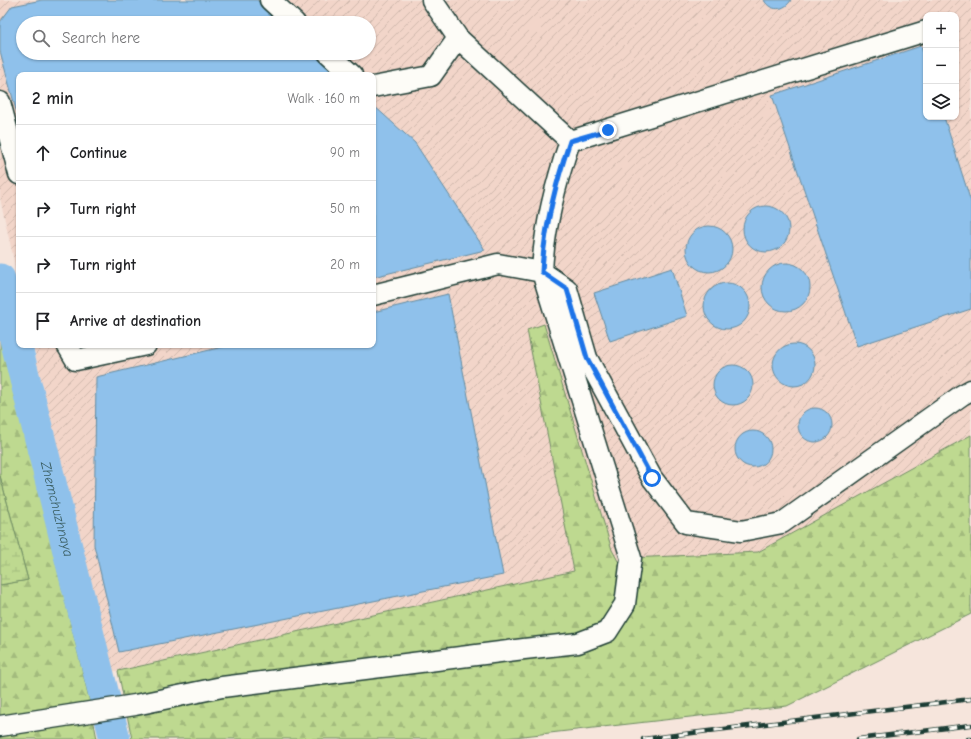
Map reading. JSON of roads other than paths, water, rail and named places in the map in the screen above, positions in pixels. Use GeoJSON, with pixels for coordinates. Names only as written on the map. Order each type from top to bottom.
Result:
{"type":"FeatureCollection","features":[{"type":"Feature","properties":{"kind":"lane"},"geometry":{"type":"LineString","coordinates":[[270,0],[287,16]]}},
{"type":"Feature","properties":{"kind":"lane"},"geometry":{"type":"LineString","coordinates":[[432,0],[458,38],[570,141]]}},
{"type":"Feature","properties":{"kind":"lane"},"geometry":{"type":"LineString","coordinates":[[570,141],[923,32]]}},
{"type":"Feature","properties":{"kind":"lane"},"geometry":{"type":"LineString","coordinates":[[376,86],[431,76],[458,38]]}},
{"type":"Feature","properties":{"kind":"lane"},"geometry":{"type":"LineString","coordinates":[[336,60],[349,72]]}},
{"type":"Feature","properties":{"kind":"lane"},"geometry":{"type":"LineString","coordinates":[[0,102],[16,163]]}},
{"type":"Feature","properties":{"kind":"lane"},"geometry":{"type":"LineString","coordinates":[[0,726],[134,705],[222,687],[578,643],[607,632],[625,604],[632,558],[542,272],[543,246],[556,184],[570,141]]}},
{"type":"Feature","properties":{"kind":"lane"},"geometry":{"type":"LineString","coordinates":[[376,294],[498,264],[542,272],[567,289],[587,358],[652,478],[686,523],[741,531],[782,523],[956,399],[971,390]]}},
{"type":"Feature","properties":{"kind":"lane"},"geometry":{"type":"LineString","coordinates":[[69,348],[76,360],[132,348]]}},
{"type":"Feature","properties":{"kind":"water"},"geometry":{"type":"Polygon","coordinates":[[[42,0],[257,0],[275,16],[16,16],[16,60],[324,60],[338,72],[16,72],[16,110],[0,51],[0,22],[12,6],[42,0]]]}},
{"type":"Feature","properties":{"kind":"water"},"geometry":{"type":"Polygon","coordinates":[[[764,0],[791,0],[788,4],[778,9],[770,7],[764,0]]]}},
{"type":"Feature","properties":{"kind":"water"},"geometry":{"type":"Polygon","coordinates":[[[921,46],[923,52],[923,120],[945,120],[971,202],[971,309],[857,346],[772,95],[921,46]]]}},
{"type":"Feature","properties":{"kind":"water"},"geometry":{"type":"Polygon","coordinates":[[[376,108],[415,143],[485,250],[376,276],[376,108]]]}},
{"type":"Feature","properties":{"kind":"water"},"geometry":{"type":"Polygon","coordinates":[[[771,206],[775,207],[785,216],[788,220],[788,238],[779,248],[771,252],[761,252],[753,248],[744,238],[743,224],[747,216],[757,207],[771,206]]]}},
{"type":"Feature","properties":{"kind":"water"},"geometry":{"type":"Polygon","coordinates":[[[704,226],[714,226],[726,232],[731,240],[731,258],[726,266],[718,271],[704,272],[696,269],[689,262],[686,254],[686,244],[689,236],[696,229],[704,226]]]}},
{"type":"Feature","properties":{"kind":"water"},"geometry":{"type":"Polygon","coordinates":[[[781,263],[791,263],[803,270],[810,282],[810,292],[803,304],[791,311],[781,311],[773,307],[766,300],[762,292],[762,282],[766,274],[773,267],[781,263]]]}},
{"type":"Feature","properties":{"kind":"water"},"geometry":{"type":"Polygon","coordinates":[[[672,268],[687,316],[610,341],[594,293],[672,268]]]}},
{"type":"Feature","properties":{"kind":"water"},"geometry":{"type":"Polygon","coordinates":[[[732,283],[736,284],[746,293],[749,297],[749,315],[740,325],[732,329],[722,329],[714,325],[705,315],[704,301],[708,293],[718,284],[732,283]]]}},
{"type":"Feature","properties":{"kind":"water"},"geometry":{"type":"Polygon","coordinates":[[[448,294],[503,575],[119,652],[94,545],[96,377],[218,348],[376,348],[376,311],[448,294]]]}},
{"type":"Feature","properties":{"kind":"water"},"geometry":{"type":"Polygon","coordinates":[[[790,344],[798,344],[806,347],[812,353],[815,365],[812,377],[806,383],[798,386],[790,386],[782,383],[776,377],[773,369],[773,361],[776,353],[782,347],[790,344]]]}},
{"type":"Feature","properties":{"kind":"water"},"geometry":{"type":"Polygon","coordinates":[[[737,365],[744,368],[750,374],[753,385],[752,393],[744,402],[737,405],[729,405],[722,402],[714,393],[713,381],[716,374],[725,366],[737,365]]]}},
{"type":"Feature","properties":{"kind":"water"},"geometry":{"type":"Polygon","coordinates":[[[815,408],[827,413],[832,425],[827,437],[815,442],[803,437],[798,425],[803,413],[815,408]]]}},
{"type":"Feature","properties":{"kind":"water"},"geometry":{"type":"Polygon","coordinates":[[[750,431],[756,431],[766,436],[771,449],[766,462],[756,467],[750,467],[740,462],[735,452],[735,446],[740,436],[750,431]]]}},
{"type":"Feature","properties":{"kind":"waterway","name":"Zhemchuzhnaya"},"geometry":{"type":"LineString","coordinates":[[0,279],[16,343]]}},
{"type":"Feature","properties":{"kind":"waterway","name":"Zhemchuzhnaya"},"geometry":{"type":"LineString","coordinates":[[17,348],[115,739]]}},
{"type":"Feature","properties":{"kind":"railway"},"geometry":{"type":"LineString","coordinates":[[643,739],[971,699]]}},
{"type":"Feature","properties":{"kind":"railway"},"geometry":{"type":"LineString","coordinates":[[858,739],[971,725]]}}]}
